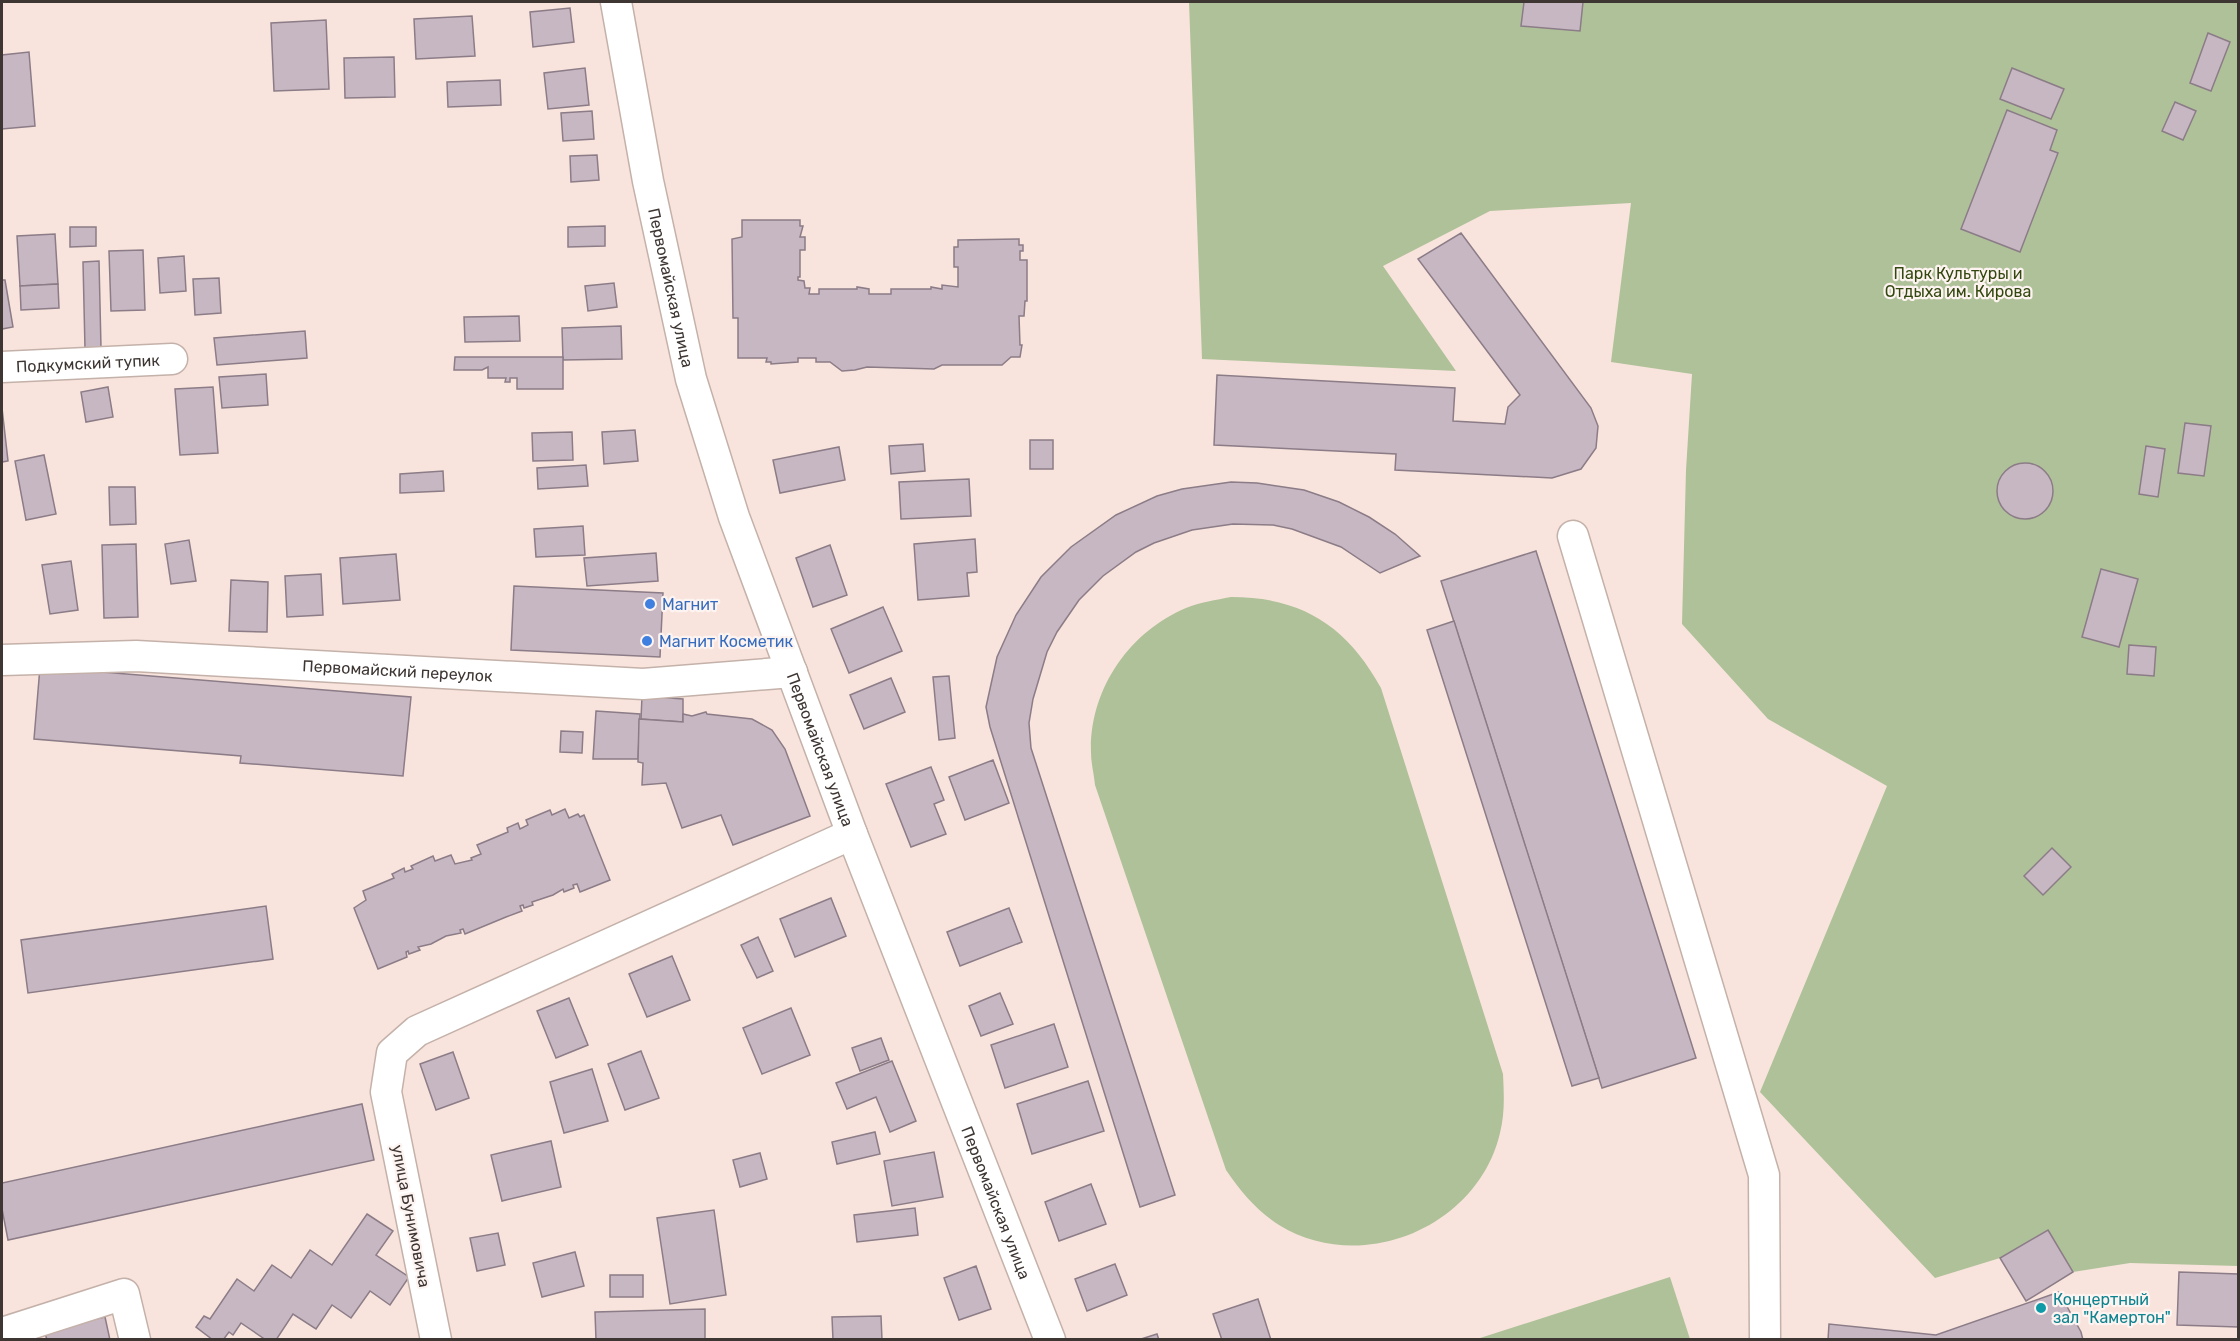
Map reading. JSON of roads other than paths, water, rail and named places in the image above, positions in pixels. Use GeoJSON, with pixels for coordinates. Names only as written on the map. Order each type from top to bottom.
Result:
{"type":"FeatureCollection","features":[{"type":"Feature","properties":{"kind":"street","name":"Первомайская улица"},"geometry":{"type":"LineString","coordinates":[[616,2],[648,181],[691,379],[734,517],[852,834],[1050,1340]]}},
{"type":"Feature","properties":{"kind":"street","name":"Подкумский тупик"},"geometry":{"type":"LineString","coordinates":[[2,367],[172,359]]}},
{"type":"Feature","properties":{"kind":"street"},"geometry":{"type":"LineString","coordinates":[[1573,536],[1764,1175],[1765,1340]]}},
{"type":"Feature","properties":{"kind":"street","name":"Первомайский переулок"},"geometry":{"type":"LineString","coordinates":[[2,660],[136,656],[643,684],[792,672]]}},
{"type":"Feature","properties":{"kind":"street","name":"улица Бунимовича"},"geometry":{"type":"LineString","coordinates":[[435,1340],[386,1092],[392,1053],[417,1030],[852,834]]}},
{"type":"Feature","properties":{"kind":"street"},"geometry":{"type":"LineString","coordinates":[[2,1333],[124,1294],[135,1340]]}},
{"type":"Feature","properties":{"kind":"place","name":"Магнит"},"geometry":{"type":"Point","coordinates":[650,604]}},
{"type":"Feature","properties":{"kind":"place","name":"Магнит Косметик"},"geometry":{"type":"Point","coordinates":[647,641]}},
{"type":"Feature","properties":{"kind":"place","name":"Концертный зал \"Камертон\""},"geometry":{"type":"Point","coordinates":[2041,1308]}},
{"type":"Feature","properties":{"kind":"park label","name":"Парк Культуры и Отдыха им. Кирова"},"geometry":{"type":"Point","coordinates":[1958,282]}}]}
